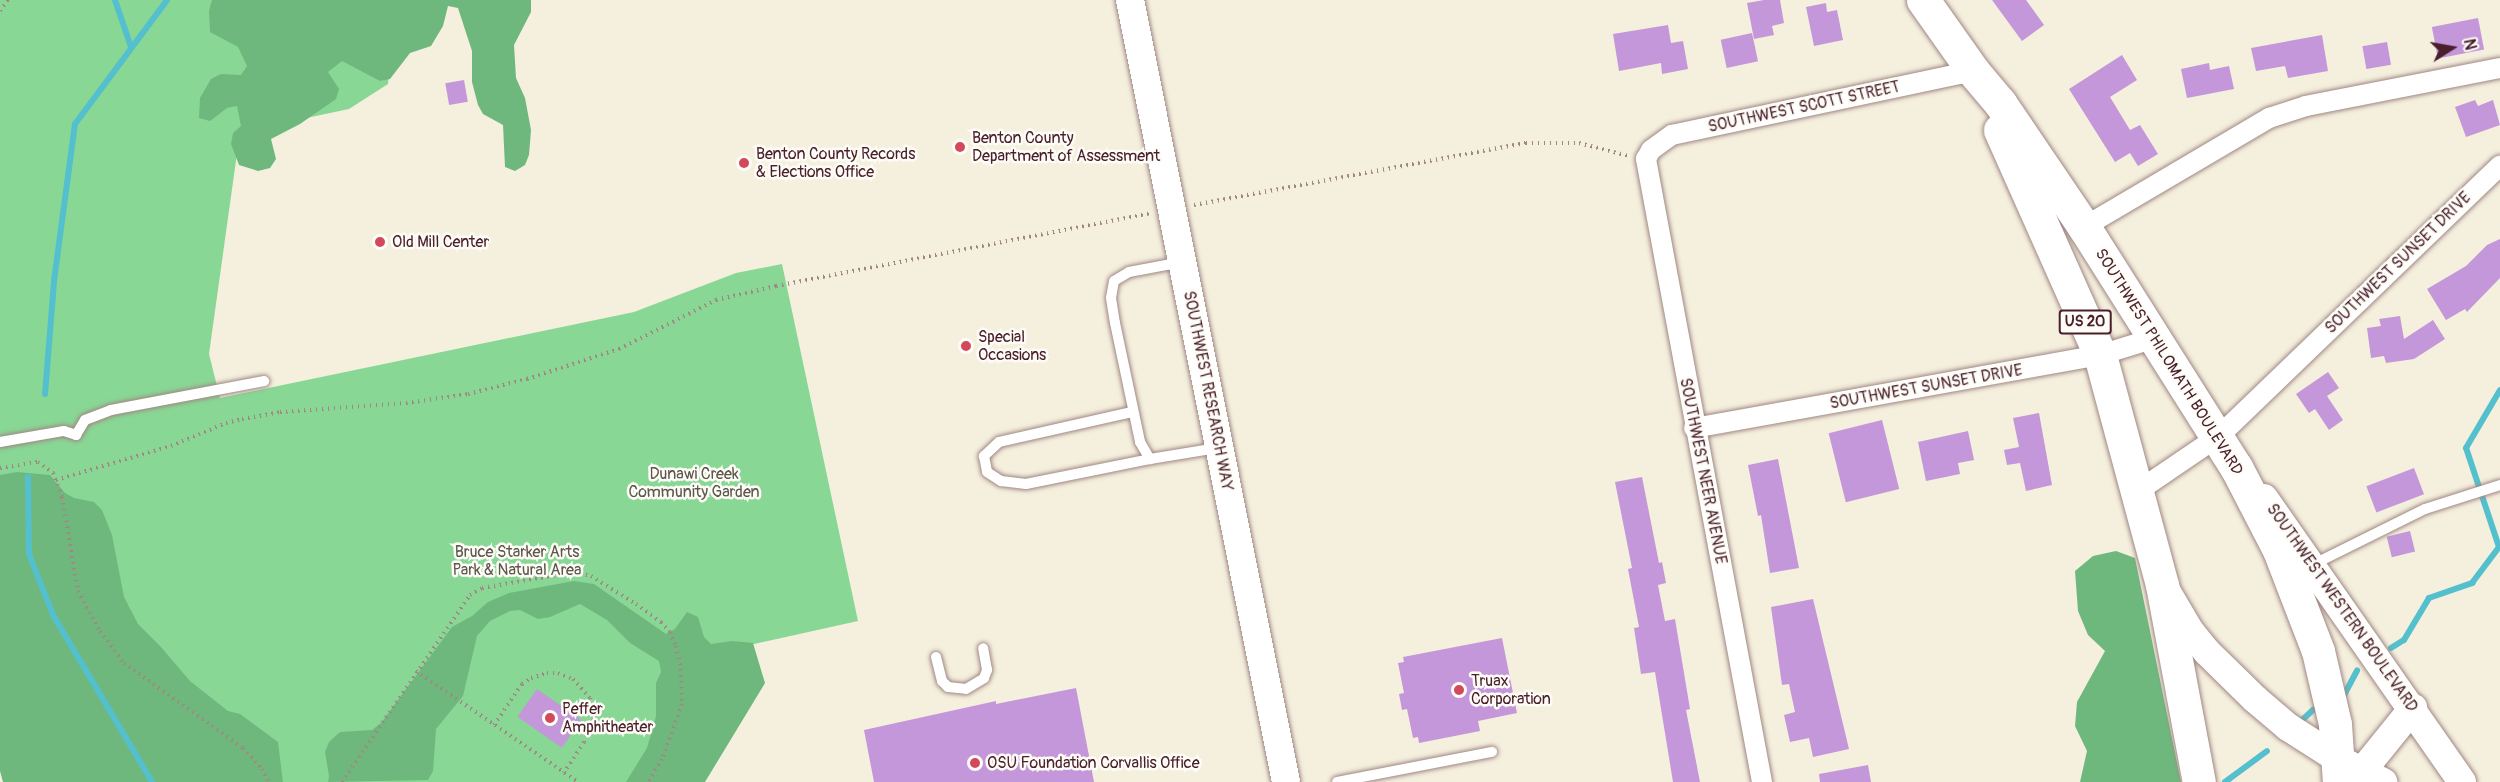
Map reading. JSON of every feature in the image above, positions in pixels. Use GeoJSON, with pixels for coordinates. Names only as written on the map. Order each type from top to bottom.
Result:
{"type":"FeatureCollection","features":[{"type":"Feature","properties":{"kind":"highway","name":"SOUTHWEST PHILOMATH BOULEVARD"},"geometry":{"type":"LineString","coordinates":[[1923,0],[1972,71],[2000,103],[2084,227],[2219,436],[2279,550],[2296,589],[2356,773]]}},
{"type":"Feature","properties":{"kind":"highway","name":"SOUTHWEST PHILOMATH BOULEVARD"},"geometry":{"type":"LineString","coordinates":[[1972,71],[2100,355],[2162,585],[2199,782]]}},
{"type":"Feature","properties":{"kind":"street","name":"SOUTHWEST RESEARCH WAY"},"geometry":{"type":"LineString","coordinates":[[1130,0],[1286,782]]}},
{"type":"Feature","properties":{"kind":"street"},"geometry":{"type":"LineString","coordinates":[[2084,227],[2269,118],[2306,106],[2500,68]]}},
{"type":"Feature","properties":{"kind":"street","name":"SOUTHWEST SCOTT STREET"},"geometry":{"type":"LineString","coordinates":[[1646,159],[1657,144],[1672,135],[1972,71]]}},
{"type":"Feature","properties":{"kind":"street","name":"SOUTHWEST NEER AVENUE"},"geometry":{"type":"LineString","coordinates":[[1646,159],[1694,428],[1762,782]]}},
{"type":"Feature","properties":{"kind":"street","name":"SOUTHWEST SUNSET DRIVE"},"geometry":{"type":"LineString","coordinates":[[2138,491],[2219,436],[2500,166]]}},
{"type":"Feature","properties":{"kind":"street","name":"SOUTHWEST SUNSET DRIVE"},"geometry":{"type":"LineString","coordinates":[[1694,428],[2100,355],[2155,338]]}},
{"type":"Feature","properties":{"kind":"street","name":"SOUTHWEST WESTERN BOULEVARD"},"geometry":{"type":"LineString","coordinates":[[2219,436],[2413,708],[2462,782]]}},
{"type":"Feature","properties":{"kind":"street"},"geometry":{"type":"LineString","coordinates":[[2162,585],[2190,631],[2207,652],[2254,699],[2288,727],[2356,773],[2413,708]]}},
{"type":"Feature","properties":{"kind":"lane"},"geometry":{"type":"LineString","coordinates":[[1150,459],[1140,442],[1132,412],[1111,298],[1114,281],[1128,272],[1182,262]]}},
{"type":"Feature","properties":{"kind":"lane"},"geometry":{"type":"LineString","coordinates":[[0,442],[64,430],[76,435],[85,420],[111,410],[264,381]]}},
{"type":"Feature","properties":{"kind":"lane"},"geometry":{"type":"LineString","coordinates":[[1132,412],[999,442],[984,456],[987,472],[1001,481],[1026,484],[1150,459],[1219,448]]}},
{"type":"Feature","properties":{"kind":"lane"},"geometry":{"type":"LineString","coordinates":[[2312,565],[2425,509],[2500,485]]}},
{"type":"Feature","properties":{"kind":"lane"},"geometry":{"type":"LineString","coordinates":[[936,657],[942,681],[948,687],[966,689],[984,678],[987,670],[983,648]]}},
{"type":"Feature","properties":{"kind":"lane"},"geometry":{"type":"LineString","coordinates":[[1337,782],[1492,752]]}},
{"type":"Feature","properties":{"kind":"path"},"geometry":{"type":"LineString","coordinates":[[0,11],[8,0]]}},
{"type":"Feature","properties":{"kind":"path"},"geometry":{"type":"LineString","coordinates":[[57,480],[171,446],[226,423],[242,419],[280,412],[406,403],[468,394],[527,380],[620,349],[716,300],[776,285],[1526,143],[1579,142],[1646,159]]}},
{"type":"Feature","properties":{"kind":"path"},"geometry":{"type":"LineString","coordinates":[[0,468],[38,462],[47,466],[57,480],[65,512],[78,591],[100,631],[124,663],[243,748],[262,769],[269,782]]}},
{"type":"Feature","properties":{"kind":"path"},"geometry":{"type":"LineString","coordinates":[[342,782],[462,604],[475,591],[574,572],[591,576],[612,587],[661,622],[670,632],[676,646],[681,669],[682,704],[662,759],[648,782]]}},
{"type":"Feature","properties":{"kind":"path"},"geometry":{"type":"LineString","coordinates":[[416,671],[578,782]]}},
{"type":"Feature","properties":{"kind":"path"},"geometry":{"type":"LineString","coordinates":[[494,725],[522,684],[531,678],[547,673],[573,679],[590,698],[594,719],[592,729],[564,773]]}},
{"type":"Feature","properties":{"kind":"green space","name":"Bruce Starker Arts Park & Natural Area"},"geometry":{"type":"Polygon","coordinates":[[[0,0],[419,0],[392,40],[388,84],[349,109],[240,132],[209,354],[220,398],[634,312],[736,273],[782,264],[858,621],[718,652],[688,782],[122,782],[0,633],[0,0]]]}},
{"type":"Feature","properties":{"kind":"green space"},"geometry":{"type":"Polygon","coordinates":[[[212,0],[531,0],[531,12],[514,45],[516,78],[525,98],[531,130],[529,155],[525,165],[515,171],[505,167],[503,125],[483,114],[478,105],[472,82],[472,51],[458,8],[448,6],[443,26],[431,46],[410,53],[390,79],[380,81],[342,61],[328,72],[339,89],[336,99],[300,124],[271,139],[276,159],[270,168],[258,171],[239,165],[231,144],[233,133],[241,126],[237,106],[227,108],[210,121],[199,118],[200,98],[211,79],[221,74],[241,75],[247,66],[238,47],[210,32],[209,11],[212,0]]]}},
{"type":"Feature","properties":{"kind":"green space"},"geometry":{"type":"Polygon","coordinates":[[[17,472],[50,475],[65,493],[74,498],[94,502],[102,510],[112,535],[124,597],[138,624],[190,681],[228,711],[240,714],[278,742],[283,782],[3,782],[0,771],[0,475],[17,472]]]}},
{"type":"Feature","properties":{"kind":"green space"},"geometry":{"type":"Polygon","coordinates":[[[2116,551],[2135,558],[2181,782],[2080,782],[2087,751],[2075,726],[2077,702],[2105,651],[2088,635],[2078,611],[2075,571],[2093,556],[2116,551]]]}},
{"type":"Feature","properties":{"kind":"green space"},"geometry":{"type":"Polygon","coordinates":[[[574,581],[594,584],[666,634],[675,629],[687,612],[698,617],[704,637],[711,644],[732,641],[753,643],[765,683],[705,782],[626,782],[647,748],[656,716],[656,683],[661,672],[659,661],[630,643],[607,620],[580,604],[550,617],[538,619],[520,610],[510,611],[490,621],[477,636],[463,696],[436,729],[433,771],[428,780],[328,782],[325,752],[329,742],[340,732],[372,730],[381,723],[452,627],[472,616],[488,602],[509,593],[574,581]]]}},
{"type":"Feature","properties":{"kind":"building"},"geometry":{"type":"Polygon","coordinates":[[[1780,0],[1784,23],[1772,26],[1774,35],[1754,39],[1747,3],[1780,0]]]}},
{"type":"Feature","properties":{"kind":"building"},"geometry":{"type":"Polygon","coordinates":[[[1992,0],[2026,0],[2044,25],[2022,41],[1992,0]]]}},
{"type":"Feature","properties":{"kind":"building"},"geometry":{"type":"Polygon","coordinates":[[[1826,3],[1827,12],[1837,10],[1843,40],[1814,46],[1806,7],[1826,3]]]}},
{"type":"Feature","properties":{"kind":"building"},"geometry":{"type":"Polygon","coordinates":[[[2478,18],[2484,49],[2438,58],[2432,27],[2478,18]]]}},
{"type":"Feature","properties":{"kind":"building"},"geometry":{"type":"Polygon","coordinates":[[[1668,25],[1671,43],[1683,41],[1688,69],[1662,74],[1661,63],[1619,71],[1613,34],[1668,25]]]}},
{"type":"Feature","properties":{"kind":"building"},"geometry":{"type":"Polygon","coordinates":[[[1752,33],[1758,61],[1727,68],[1721,40],[1752,33]]]}},
{"type":"Feature","properties":{"kind":"building"},"geometry":{"type":"Polygon","coordinates":[[[2322,35],[2328,71],[2288,78],[2285,66],[2256,71],[2251,48],[2322,35]]]}},
{"type":"Feature","properties":{"kind":"building"},"geometry":{"type":"Polygon","coordinates":[[[2387,42],[2391,65],[2366,69],[2362,46],[2387,42]]]}},
{"type":"Feature","properties":{"kind":"building"},"geometry":{"type":"Polygon","coordinates":[[[2122,55],[2137,80],[2110,97],[2130,130],[2140,125],[2158,154],[2138,166],[2130,153],[2115,162],[2069,89],[2122,55]]]}},
{"type":"Feature","properties":{"kind":"building"},"geometry":{"type":"Polygon","coordinates":[[[2209,63],[2210,70],[2229,66],[2234,89],[2187,98],[2181,69],[2209,63]]]}},
{"type":"Feature","properties":{"kind":"building"},"geometry":{"type":"Polygon","coordinates":[[[464,80],[468,102],[449,105],[445,83],[464,80]]]}},
{"type":"Feature","properties":{"kind":"building"},"geometry":{"type":"Polygon","coordinates":[[[2475,100],[2478,106],[2493,100],[2500,125],[2466,137],[2455,107],[2475,100]]]}},
{"type":"Feature","properties":{"kind":"building"},"geometry":{"type":"Polygon","coordinates":[[[2500,239],[2500,278],[2467,312],[2465,309],[2446,320],[2427,289],[2466,266],[2487,245],[2500,239]]]}},
{"type":"Feature","properties":{"kind":"building"},"geometry":{"type":"Polygon","coordinates":[[[2400,316],[2404,339],[2433,320],[2445,339],[2414,359],[2386,363],[2384,356],[2371,358],[2367,328],[2381,326],[2379,319],[2400,316]]]}},
{"type":"Feature","properties":{"kind":"building"},"geometry":{"type":"Polygon","coordinates":[[[2328,372],[2339,388],[2327,396],[2343,420],[2329,430],[2315,409],[2309,413],[2296,394],[2328,372]]]}},
{"type":"Feature","properties":{"kind":"building"},"geometry":{"type":"Polygon","coordinates":[[[2039,413],[2052,485],[2026,491],[2020,463],[2007,465],[2004,450],[2019,447],[2013,418],[2039,413]]]}},
{"type":"Feature","properties":{"kind":"building"},"geometry":{"type":"Polygon","coordinates":[[[1882,420],[1899,489],[1846,502],[1829,433],[1882,420]]]}},
{"type":"Feature","properties":{"kind":"building"},"geometry":{"type":"Polygon","coordinates":[[[1968,431],[1974,460],[1958,463],[1960,474],[1926,481],[1918,442],[1968,431]]]}},
{"type":"Feature","properties":{"kind":"building"},"geometry":{"type":"Polygon","coordinates":[[[1778,459],[1799,568],[1770,573],[1761,515],[1758,516],[1748,465],[1778,459]]]}},
{"type":"Feature","properties":{"kind":"building"},"geometry":{"type":"Polygon","coordinates":[[[2414,468],[2424,494],[2376,512],[2366,486],[2414,468]]]}},
{"type":"Feature","properties":{"kind":"building"},"geometry":{"type":"Polygon","coordinates":[[[1642,477],[1659,563],[1662,562],[1666,583],[1658,585],[1665,621],[1675,619],[1690,709],[1686,710],[1700,782],[1673,782],[1655,672],[1641,674],[1634,628],[1639,627],[1628,569],[1632,568],[1615,482],[1642,477]]]}},
{"type":"Feature","properties":{"kind":"building"},"geometry":{"type":"Polygon","coordinates":[[[2410,531],[2415,551],[2392,557],[2387,537],[2410,531]]]}},
{"type":"Feature","properties":{"kind":"building"},"geometry":{"type":"Polygon","coordinates":[[[1813,599],[1849,749],[1813,757],[1809,738],[1790,742],[1784,715],[1795,712],[1789,684],[1782,685],[1771,607],[1813,599]]]}},
{"type":"Feature","properties":{"kind":"building"},"geometry":{"type":"Polygon","coordinates":[[[1502,638],[1517,713],[1478,721],[1480,731],[1419,743],[1418,737],[1413,738],[1407,709],[1402,710],[1399,694],[1404,693],[1398,663],[1404,662],[1403,657],[1502,638]]]}},
{"type":"Feature","properties":{"kind":"building"},"geometry":{"type":"Polygon","coordinates":[[[1076,688],[1094,782],[874,782],[864,730],[996,701],[996,704],[1076,688]]]}},
{"type":"Feature","properties":{"kind":"building","name":"Peffer Amphitheater"},"geometry":{"type":"Polygon","coordinates":[[[537,689],[581,720],[562,748],[517,717],[537,689]]]}},
{"type":"Feature","properties":{"kind":"building"},"geometry":{"type":"Polygon","coordinates":[[[1868,765],[1871,782],[1820,782],[1819,774],[1868,765]]]}},
{"type":"Feature","properties":{"kind":"waterway"},"geometry":{"type":"LineString","coordinates":[[115,0],[131,47]]}},
{"type":"Feature","properties":{"kind":"waterway"},"geometry":{"type":"LineString","coordinates":[[45,394],[54,281],[75,124],[167,0]]}},
{"type":"Feature","properties":{"kind":"waterway"},"geometry":{"type":"LineString","coordinates":[[2391,648],[2404,640],[2429,598],[2472,583],[2499,547],[2466,448],[2500,390]]}},
{"type":"Feature","properties":{"kind":"waterway"},"geometry":{"type":"LineString","coordinates":[[28,477],[29,554],[53,615],[152,782]]}},
{"type":"Feature","properties":{"kind":"waterway"},"geometry":{"type":"LineString","coordinates":[[2343,697],[2357,671]]}},
{"type":"Feature","properties":{"kind":"waterway"},"geometry":{"type":"LineString","coordinates":[[2300,722],[2313,710]]}},
{"type":"Feature","properties":{"kind":"waterway"},"geometry":{"type":"LineString","coordinates":[[2225,782],[2267,751]]}},
{"type":"Feature","properties":{"kind":"place","name":"Benton County Department of Assessment"},"geometry":{"type":"Point","coordinates":[960,147]}},
{"type":"Feature","properties":{"kind":"place","name":"Benton County Records & Elections Office"},"geometry":{"type":"Point","coordinates":[744,163]}},
{"type":"Feature","properties":{"kind":"place","name":"Old Mill Center"},"geometry":{"type":"Point","coordinates":[380,242]}},
{"type":"Feature","properties":{"kind":"place","name":"Special Occasions"},"geometry":{"type":"Point","coordinates":[966,346]}},
{"type":"Feature","properties":{"kind":"place","name":"Truax Corporation"},"geometry":{"type":"Point","coordinates":[1459,690]}},
{"type":"Feature","properties":{"kind":"place","name":"Peffer Amphitheater"},"geometry":{"type":"Point","coordinates":[550,718]}},
{"type":"Feature","properties":{"kind":"place","name":"OSU Foundation Corvallis Office"},"geometry":{"type":"Point","coordinates":[975,763]}},
{"type":"Feature","properties":{"kind":"park label","name":"Dunawi Creek Community Garden"},"geometry":{"type":"Point","coordinates":[694,483]}}]}
